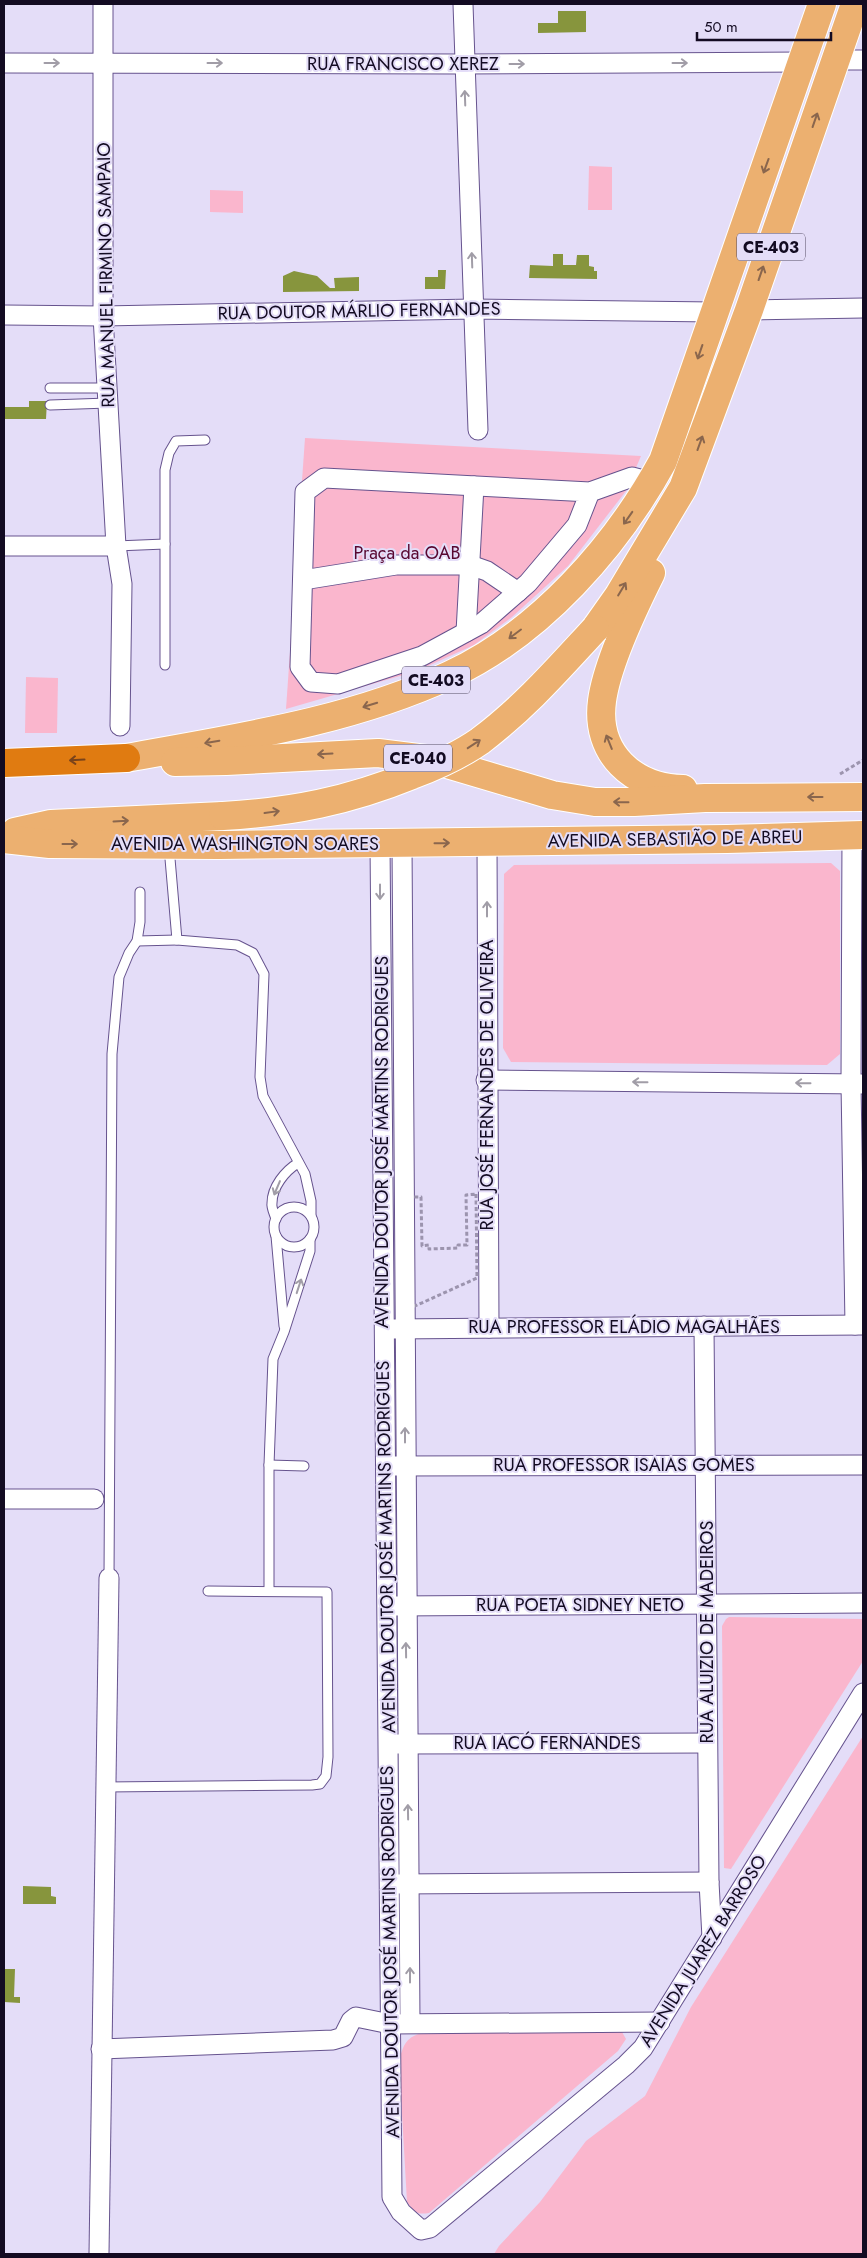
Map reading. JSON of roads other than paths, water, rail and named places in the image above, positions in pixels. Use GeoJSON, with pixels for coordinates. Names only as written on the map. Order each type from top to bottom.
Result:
{"type":"FeatureCollection","features":[{"type":"Feature","properties":{"kind":"highway","name":"CE-040"},"geometry":{"type":"LineString","coordinates":[[4,763],[126,758]]}},
{"type":"Feature","properties":{"kind":"main road","name":"CE-403"},"geometry":{"type":"LineString","coordinates":[[126,758],[240,737],[345,713],[395,697],[465,667],[494,650],[532,622],[588,568],[624,524],[663,461],[822,4]]}},
{"type":"Feature","properties":{"kind":"main road","name":"AVENIDA WASHINGTON SOARES"},"geometry":{"type":"LineString","coordinates":[[4,834],[51,824],[223,816],[277,811],[343,800],[429,769],[473,746],[503,723],[539,691],[595,630],[619,595],[683,488],[749,310],[855,4]]}},
{"type":"Feature","properties":{"kind":"main road"},"geometry":{"type":"LineString","coordinates":[[683,488],[679,519],[635,604],[604,688],[602,716],[606,736],[613,752],[620,764],[632,775],[655,786],[686,790],[705,798]]}},
{"type":"Feature","properties":{"kind":"main road","name":"CE-040"},"geometry":{"type":"LineString","coordinates":[[126,758],[158,762],[226,761],[282,756],[378,753],[434,760],[575,800],[634,802],[705,798],[863,797]]}},
{"type":"Feature","properties":{"kind":"main road","name":"AVENIDA SEBASTIÃO DE ABREU"},"geometry":{"type":"LineString","coordinates":[[487,843],[858,835]]}},
{"type":"Feature","properties":{"kind":"main road","name":"AVENIDA WASHINGTON SOARES"},"geometry":{"type":"LineString","coordinates":[[4,838],[50,844],[487,843]]}},
{"type":"Feature","properties":{"kind":"street","name":"RUA MANUEL FIRMINO SAMPAIO"},"geometry":{"type":"LineString","coordinates":[[103,4],[103,316],[116,546],[122,584],[120,726]]}},
{"type":"Feature","properties":{"kind":"street"},"geometry":{"type":"LineString","coordinates":[[462,4],[478,430]]}},
{"type":"Feature","properties":{"kind":"street"},"geometry":{"type":"LineString","coordinates":[[836,60],[863,60]]}},
{"type":"Feature","properties":{"kind":"street","name":"RUA FRANCISCO XEREZ"},"geometry":{"type":"LineString","coordinates":[[4,63],[464,64],[802,62]]}},
{"type":"Feature","properties":{"kind":"street"},"geometry":{"type":"LineString","coordinates":[[749,310],[863,308]]}},
{"type":"Feature","properties":{"kind":"street","name":"RUA DOUTOR MÁRLIO FERNANDES"},"geometry":{"type":"LineString","coordinates":[[4,315],[103,316],[473,309],[714,312]]}},
{"type":"Feature","properties":{"kind":"street"},"geometry":{"type":"LineString","coordinates":[[590,492],[577,526],[528,583],[481,624],[422,656],[338,684],[311,682],[300,667],[305,492],[324,478],[590,492],[632,477],[651,482]]}},
{"type":"Feature","properties":{"kind":"street"},"geometry":{"type":"LineString","coordinates":[[466,632],[474,486]]}},
{"type":"Feature","properties":{"kind":"street"},"geometry":{"type":"LineString","coordinates":[[4,546],[116,546]]}},
{"type":"Feature","properties":{"kind":"street"},"geometry":{"type":"LineString","coordinates":[[303,580],[396,565],[470,565],[487,571],[518,592]]}},
{"type":"Feature","properties":{"kind":"street"},"geometry":{"type":"LineString","coordinates":[[858,835],[857,1084],[859,1325]]}},
{"type":"Feature","properties":{"kind":"street","name":"AVENIDA DOUTOR JOSÉ MARTINS RODRIGUES"},"geometry":{"type":"LineString","coordinates":[[391,843],[404,1328],[410,2023]]}},
{"type":"Feature","properties":{"kind":"street","name":"AVENIDA DOUTOR JOSÉ MARTINS RODRIGUES"},"geometry":{"type":"LineString","coordinates":[[391,843],[384,1329],[392,2196],[401,2212],[420,2230],[430,2228]]}},
{"type":"Feature","properties":{"kind":"street","name":"RUA JOSÉ FERNANDES DE OLIVEIRA"},"geometry":{"type":"LineString","coordinates":[[487,843],[486,1080],[489,1328]]}},
{"type":"Feature","properties":{"kind":"street"},"geometry":{"type":"LineString","coordinates":[[486,1080],[857,1084]]}},
{"type":"Feature","properties":{"kind":"street","name":"RUA PROFESSOR ELÁDIO MAGALHÃES"},"geometry":{"type":"LineString","coordinates":[[384,1329],[859,1325]]}},
{"type":"Feature","properties":{"kind":"street","name":"RUA ALUIZIO DE MADEIROS"},"geometry":{"type":"LineString","coordinates":[[704,1326],[707,1743],[709,1882],[712,1938]]}},
{"type":"Feature","properties":{"kind":"street","name":"RUA PROFESSOR ISAIAS GOMES"},"geometry":{"type":"LineString","coordinates":[[385,1466],[863,1465]]}},
{"type":"Feature","properties":{"kind":"street"},"geometry":{"type":"LineString","coordinates":[[4,1499],[94,1499]]}},
{"type":"Feature","properties":{"kind":"street"},"geometry":{"type":"LineString","coordinates":[[99,2254],[109,1578]]}},
{"type":"Feature","properties":{"kind":"street","name":"RUA POETA SIDNEY NETO"},"geometry":{"type":"LineString","coordinates":[[386,1606],[863,1603]]}},
{"type":"Feature","properties":{"kind":"street","name":"AVENIDA JUAREZ BARROSO"},"geometry":{"type":"LineString","coordinates":[[430,2228],[626,2065],[643,2048],[863,1693]]}},
{"type":"Feature","properties":{"kind":"street","name":"RUA IACÓ FERNANDES"},"geometry":{"type":"LineString","coordinates":[[388,1744],[707,1743]]}},
{"type":"Feature","properties":{"kind":"street"},"geometry":{"type":"LineString","coordinates":[[388,1884],[709,1882]]}},
{"type":"Feature","properties":{"kind":"street"},"geometry":{"type":"LineString","coordinates":[[102,2049],[334,2040],[343,2037],[351,2020],[356,2017],[390,2024],[660,2022]]}},
{"type":"Feature","properties":{"kind":"lane"},"geometry":{"type":"LineString","coordinates":[[50,388],[107,396]]}},
{"type":"Feature","properties":{"kind":"lane"},"geometry":{"type":"LineString","coordinates":[[50,405],[107,396]]}},
{"type":"Feature","properties":{"kind":"lane"},"geometry":{"type":"LineString","coordinates":[[165,665],[165,470],[169,452],[176,441],[205,440]]}},
{"type":"Feature","properties":{"kind":"lane"},"geometry":{"type":"LineString","coordinates":[[116,546],[165,544]]}},
{"type":"Feature","properties":{"kind":"lane"},"geometry":{"type":"LineString","coordinates":[[169,845],[177,940]]}},
{"type":"Feature","properties":{"kind":"lane"},"geometry":{"type":"LineString","coordinates":[[109,1578],[112,1054],[119,977],[129,953],[137,941],[140,922],[140,892]]}},
{"type":"Feature","properties":{"kind":"lane"},"geometry":{"type":"LineString","coordinates":[[137,941],[177,940],[237,945],[253,953],[264,974],[261,1088],[305,1174],[311,1201],[311,1216],[314,1229],[310,1239],[310,1251],[273,1360],[269,1465],[269,1591]]}},
{"type":"Feature","properties":{"kind":"lane"},"geometry":{"type":"LineString","coordinates":[[284,1332],[274,1231],[276,1219],[272,1203],[278,1184],[288,1169],[298,1163]]}},
{"type":"Feature","properties":{"kind":"lane"},"geometry":{"type":"LineString","coordinates":[[276,1219],[284,1210],[290,1207],[303,1209],[311,1216]]}},
{"type":"Feature","properties":{"kind":"lane"},"geometry":{"type":"LineString","coordinates":[[276,1236],[289,1246],[300,1246],[310,1239]]}},
{"type":"Feature","properties":{"kind":"lane"},"geometry":{"type":"LineString","coordinates":[[269,1465],[304,1466]]}},
{"type":"Feature","properties":{"kind":"lane"},"geometry":{"type":"LineString","coordinates":[[105,1787],[312,1785],[320,1784],[324,1780],[328,1768],[327,1592],[208,1591]]}},
{"type":"Feature","properties":{"kind":"park label","name":"Praça da OAB"},"geometry":{"type":"Point","coordinates":[407,553]}}]}
